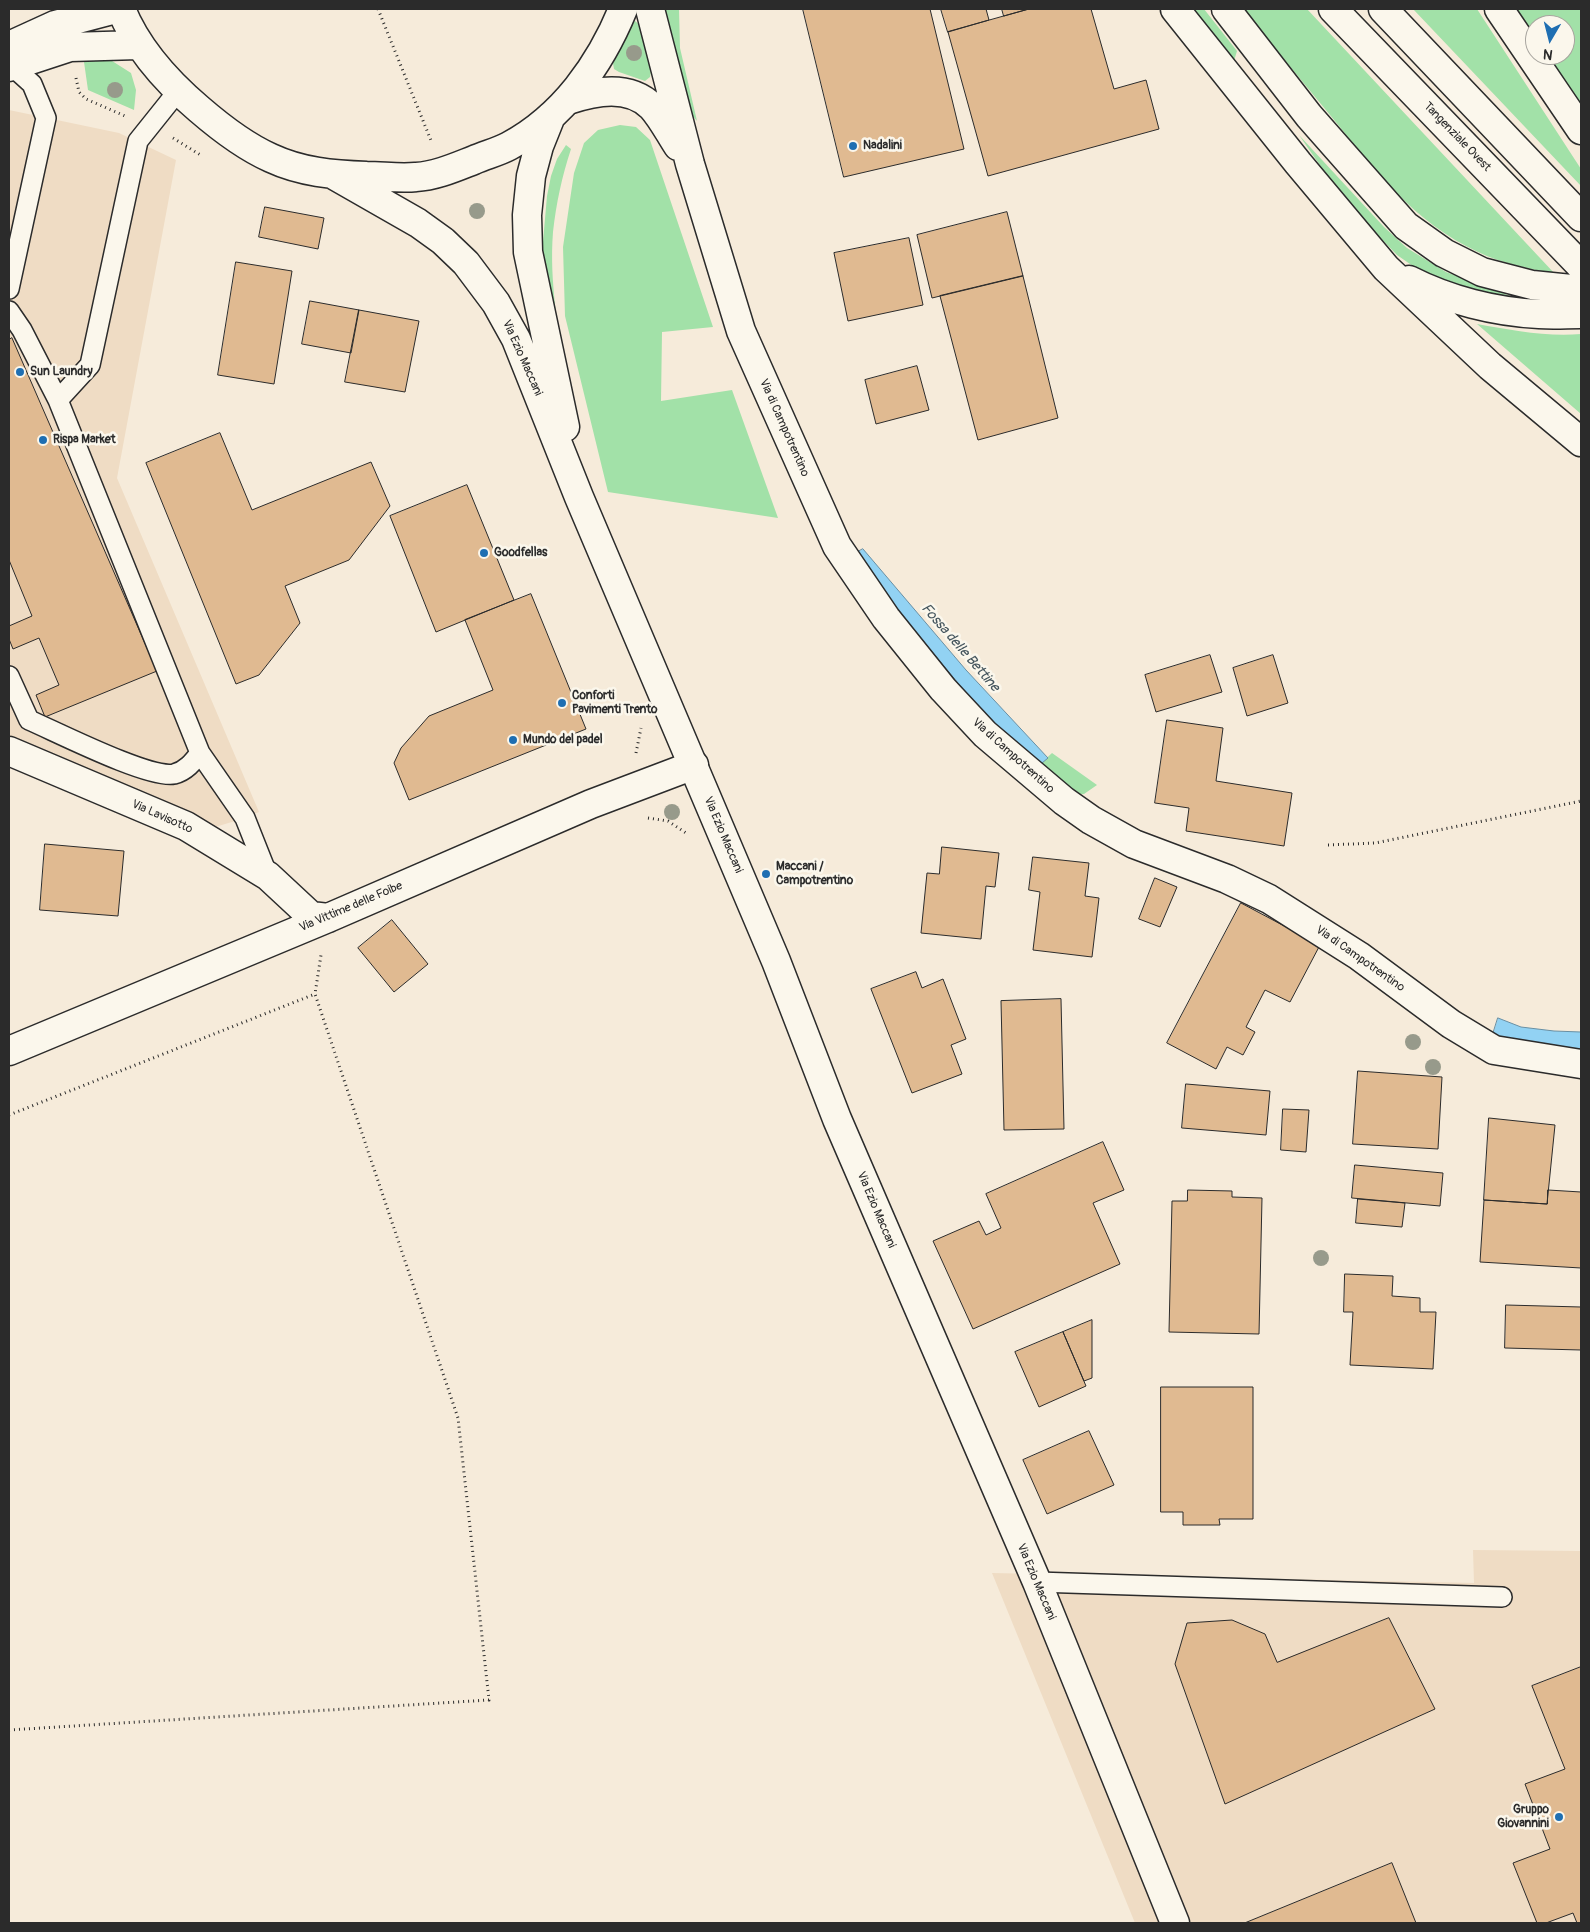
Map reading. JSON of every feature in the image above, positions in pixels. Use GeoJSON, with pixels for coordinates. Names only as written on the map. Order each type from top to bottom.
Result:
{"type":"FeatureCollection","features":[{"type":"Feature","properties":{"kind":"main road"},"geometry":{"type":"LineString","coordinates":[[10,60],[54,25],[116,9]]}},
{"type":"Feature","properties":{"kind":"main road"},"geometry":{"type":"LineString","coordinates":[[121,9],[138,45],[178,91],[226,132],[256,150],[272,159],[316,173],[416,177],[443,171],[508,146],[538,127],[559,108],[592,68],[614,31],[623,9]]}},
{"type":"Feature","properties":{"kind":"main road","name":"Via di Campotrentino"},"geometry":{"type":"LineString","coordinates":[[650,9],[690,164],[741,331],[837,546],[886,618],[943,689],[985,734],[1064,802],[1091,820],[1134,844],[1227,879],[1269,899],[1359,956],[1451,1024],[1494,1050],[1581,1064]]}},
{"type":"Feature","properties":{"kind":"main road"},"geometry":{"type":"LineString","coordinates":[[1175,9],[1386,268],[1490,366],[1581,442]]}},
{"type":"Feature","properties":{"kind":"main road"},"geometry":{"type":"LineString","coordinates":[[1226,9],[1309,116],[1406,226],[1444,253],[1482,272],[1532,285],[1581,290]]}},
{"type":"Feature","properties":{"kind":"main road","name":"Tangenziale Ovest"},"geometry":{"type":"LineString","coordinates":[[1334,9],[1581,266]]}},
{"type":"Feature","properties":{"kind":"main road"},"geometry":{"type":"LineString","coordinates":[[1383,9],[1581,217]]}},
{"type":"Feature","properties":{"kind":"main road"},"geometry":{"type":"LineString","coordinates":[[1499,9],[1581,130]]}},
{"type":"Feature","properties":{"kind":"main road"},"geometry":{"type":"LineString","coordinates":[[10,60],[70,47],[138,45]]}},
{"type":"Feature","properties":{"kind":"main road","name":"Via di Campotrentino"},"geometry":{"type":"LineString","coordinates":[[559,108],[592,92],[612,91],[634,96],[652,107],[690,164]]}},
{"type":"Feature","properties":{"kind":"main road","name":"Via Ezio Maccani"},"geometry":{"type":"LineString","coordinates":[[559,108],[539,146],[531,176],[527,215],[528,252],[579,497]]}},
{"type":"Feature","properties":{"kind":"main road","name":"Via Ezio Maccani"},"geometry":{"type":"LineString","coordinates":[[334,175],[418,223],[442,241],[466,263],[496,303],[516,339],[579,497],[776,961],[837,1119],[1037,1582],[1175,1923]]}},
{"type":"Feature","properties":{"kind":"main road"},"geometry":{"type":"LineString","coordinates":[[1386,268],[1431,291],[1480,306],[1539,314],[1581,314]]}},
{"type":"Feature","properties":{"kind":"main road","name":"Via Lavisotto"},"geometry":{"type":"LineString","coordinates":[[9,751],[186,826],[268,876],[311,916],[328,918]]}},
{"type":"Feature","properties":{"kind":"main road","name":"Via Vittime delle Foibe"},"geometry":{"type":"LineString","coordinates":[[9,1051],[328,918],[591,804],[694,766]]}},
{"type":"Feature","properties":{"kind":"lane"},"geometry":{"type":"LineString","coordinates":[[9,289],[46,118],[32,84],[10,60]]}},
{"type":"Feature","properties":{"kind":"lane"},"geometry":{"type":"LineString","coordinates":[[58,400],[90,365],[138,141],[178,91]]}},
{"type":"Feature","properties":{"kind":"lane"},"geometry":{"type":"LineString","coordinates":[[9,312],[22,330],[58,400],[200,753],[246,818],[268,876]]}},
{"type":"Feature","properties":{"kind":"lane"},"geometry":{"type":"LineString","coordinates":[[9,676],[29,720],[124,762],[162,774],[175,774],[189,767],[200,753]]}},
{"type":"Feature","properties":{"kind":"lane"},"geometry":{"type":"LineString","coordinates":[[1037,1582],[1502,1597]]}},
{"type":"Feature","properties":{"kind":"path"},"geometry":{"type":"LineString","coordinates":[[378,9],[443,171]]}},
{"type":"Feature","properties":{"kind":"path"},"geometry":{"type":"LineString","coordinates":[[76,75],[79,92],[86,100],[131,118]]}},
{"type":"Feature","properties":{"kind":"path"},"geometry":{"type":"LineString","coordinates":[[176,140],[208,159]]}},
{"type":"Feature","properties":{"kind":"path"},"geometry":{"type":"LineString","coordinates":[[631,760],[636,753],[642,724]]}},
{"type":"Feature","properties":{"kind":"path"},"geometry":{"type":"LineString","coordinates":[[1328,845],[1375,844],[1581,801]]}},
{"type":"Feature","properties":{"kind":"path"},"geometry":{"type":"LineString","coordinates":[[9,1115],[315,994],[458,1418],[489,1700],[9,1730]]}},
{"type":"Feature","properties":{"kind":"shaded area"},"geometry":{"type":"Polygon","coordinates":[[[9,110],[119,133],[176,160],[117,478],[259,812],[245,818],[212,828],[9,739],[9,110]]]}},
{"type":"Feature","properties":{"kind":"shaded area"},"geometry":{"type":"Polygon","coordinates":[[[1473,1550],[1581,1551],[1581,1923],[1135,1923],[992,1573],[1474,1583],[1473,1550]]]}},
{"type":"Feature","properties":{"kind":"green space"},"geometry":{"type":"Polygon","coordinates":[[[661,9],[679,9],[680,48],[697,121],[685,107],[661,9]]]}},
{"type":"Feature","properties":{"kind":"green space"},"geometry":{"type":"Polygon","coordinates":[[[1192,9],[1204,9],[1237,51],[1234,61],[1192,9]]]}},
{"type":"Feature","properties":{"kind":"green space"},"geometry":{"type":"Polygon","coordinates":[[[1244,9],[1307,9],[1555,274],[1526,268],[1478,252],[1455,240],[1414,210],[1379,174],[1244,9]]]}},
{"type":"Feature","properties":{"kind":"green space"},"geometry":{"type":"Polygon","coordinates":[[[1413,9],[1477,9],[1581,169],[1581,186],[1413,9]]]}},
{"type":"Feature","properties":{"kind":"green space"},"geometry":{"type":"Polygon","coordinates":[[[1515,9],[1581,9],[1581,106],[1554,65],[1575,65],[1575,15],[1525,15],[1525,23],[1515,9]]]}},
{"type":"Feature","properties":{"kind":"green space"},"geometry":{"type":"Polygon","coordinates":[[[635,21],[640,25],[651,71],[650,77],[645,81],[619,72],[614,69],[613,63],[630,24],[635,21]]]}},
{"type":"Feature","properties":{"kind":"green space"},"geometry":{"type":"Polygon","coordinates":[[[83,55],[109,59],[131,73],[136,90],[134,110],[88,90],[83,55]]]}},
{"type":"Feature","properties":{"kind":"green space"},"geometry":{"type":"Polygon","coordinates":[[[620,125],[636,127],[650,140],[713,327],[662,332],[661,401],[732,390],[778,518],[608,492],[565,316],[563,247],[574,173],[584,143],[598,130],[620,125]]]}},
{"type":"Feature","properties":{"kind":"green space"},"geometry":{"type":"Polygon","coordinates":[[[1299,135],[1384,227],[1407,248],[1446,272],[1516,298],[1479,292],[1447,282],[1420,271],[1397,255],[1344,200],[1299,135]]]}},
{"type":"Feature","properties":{"kind":"green space"},"geometry":{"type":"Polygon","coordinates":[[[566,145],[571,149],[558,201],[553,232],[552,270],[555,307],[566,382],[542,253],[547,196],[551,176],[557,159],[566,145]]]}},
{"type":"Feature","properties":{"kind":"green space"},"geometry":{"type":"Polygon","coordinates":[[[1477,324],[1542,334],[1581,334],[1581,414],[1477,324]]]}},
{"type":"Feature","properties":{"kind":"green space"},"geometry":{"type":"Polygon","coordinates":[[[1052,753],[1097,785],[1084,794],[1073,795],[1036,768],[1052,753]]]}},
{"type":"Feature","properties":{"kind":"water"},"geometry":{"type":"Polygon","coordinates":[[[863,549],[966,670],[1048,758],[1036,768],[962,688],[852,555],[863,549]]]}},
{"type":"Feature","properties":{"kind":"water"},"geometry":{"type":"Polygon","coordinates":[[[1498,1018],[1521,1027],[1581,1032],[1581,1049],[1536,1046],[1493,1034],[1498,1018]]]}},
{"type":"Feature","properties":{"kind":"building"},"geometry":{"type":"Polygon","coordinates":[[[803,9],[930,9],[964,149],[844,177],[803,9]]]}},
{"type":"Feature","properties":{"kind":"building"},"geometry":{"type":"Polygon","coordinates":[[[941,9],[986,9],[989,20],[948,32],[941,9]]]}},
{"type":"Feature","properties":{"kind":"building"},"geometry":{"type":"Polygon","coordinates":[[[1002,9],[1029,9],[1004,16],[1002,9]]]}},
{"type":"Feature","properties":{"kind":"building"},"geometry":{"type":"Polygon","coordinates":[[[1029,9],[1091,9],[1114,89],[1146,80],[1159,129],[988,176],[948,32],[1029,9]]]}},
{"type":"Feature","properties":{"kind":"building"},"geometry":{"type":"Polygon","coordinates":[[[265,207],[324,218],[318,249],[259,237],[265,207]]]}},
{"type":"Feature","properties":{"kind":"building"},"geometry":{"type":"Polygon","coordinates":[[[1007,212],[1023,276],[932,298],[917,235],[1007,212]]]}},
{"type":"Feature","properties":{"kind":"building"},"geometry":{"type":"Polygon","coordinates":[[[909,238],[923,305],[848,321],[834,253],[909,238]]]}},
{"type":"Feature","properties":{"kind":"building"},"geometry":{"type":"Polygon","coordinates":[[[236,262],[292,271],[274,384],[218,375],[236,262]]]}},
{"type":"Feature","properties":{"kind":"building"},"geometry":{"type":"Polygon","coordinates":[[[1023,276],[1058,418],[978,440],[940,296],[1023,276]]]}},
{"type":"Feature","properties":{"kind":"building"},"geometry":{"type":"Polygon","coordinates":[[[310,301],[359,310],[351,353],[302,344],[310,301]]]}},
{"type":"Feature","properties":{"kind":"building"},"geometry":{"type":"Polygon","coordinates":[[[359,310],[419,321],[405,392],[345,382],[359,310]]]}},
{"type":"Feature","properties":{"kind":"building"},"geometry":{"type":"Polygon","coordinates":[[[12,338],[157,671],[45,717],[36,695],[59,685],[39,638],[13,649],[9,639],[9,626],[32,616],[9,560],[9,340],[12,338]]]}},
{"type":"Feature","properties":{"kind":"building"},"geometry":{"type":"Polygon","coordinates":[[[917,366],[929,410],[876,424],[865,380],[917,366]]]}},
{"type":"Feature","properties":{"kind":"building"},"geometry":{"type":"Polygon","coordinates":[[[220,433],[252,510],[371,462],[390,506],[349,560],[285,586],[300,623],[259,675],[236,684],[146,463],[220,433]]]}},
{"type":"Feature","properties":{"kind":"building"},"geometry":{"type":"Polygon","coordinates":[[[467,485],[514,600],[436,632],[390,516],[467,485]]]}},
{"type":"Feature","properties":{"kind":"building"},"geometry":{"type":"Polygon","coordinates":[[[531,594],[586,729],[409,800],[394,763],[401,748],[429,716],[493,690],[465,620],[531,594]]]}},
{"type":"Feature","properties":{"kind":"building"},"geometry":{"type":"Polygon","coordinates":[[[1210,655],[1222,692],[1156,712],[1145,675],[1210,655]]]}},
{"type":"Feature","properties":{"kind":"building"},"geometry":{"type":"Polygon","coordinates":[[[1273,655],[1288,703],[1247,716],[1233,668],[1273,655]]]}},
{"type":"Feature","properties":{"kind":"building"},"geometry":{"type":"Polygon","coordinates":[[[1167,720],[1223,728],[1216,781],[1292,793],[1284,846],[1186,831],[1189,808],[1155,803],[1167,720]]]}},
{"type":"Feature","properties":{"kind":"building"},"geometry":{"type":"Polygon","coordinates":[[[45,844],[124,851],[118,916],[40,910],[45,844]]]}},
{"type":"Feature","properties":{"kind":"building"},"geometry":{"type":"Polygon","coordinates":[[[942,847],[999,853],[995,887],[986,886],[981,939],[921,933],[927,873],[939,874],[942,847]]]}},
{"type":"Feature","properties":{"kind":"building"},"geometry":{"type":"Polygon","coordinates":[[[1033,857],[1089,863],[1085,896],[1099,898],[1092,957],[1033,950],[1040,892],[1029,890],[1033,857]]]}},
{"type":"Feature","properties":{"kind":"building"},"geometry":{"type":"Polygon","coordinates":[[[1155,878],[1177,887],[1160,927],[1139,919],[1155,878]]]}},
{"type":"Feature","properties":{"kind":"building"},"geometry":{"type":"Polygon","coordinates":[[[1241,903],[1320,945],[1290,1002],[1265,990],[1246,1027],[1255,1032],[1243,1055],[1227,1047],[1216,1069],[1167,1043],[1241,903]]]}},
{"type":"Feature","properties":{"kind":"building"},"geometry":{"type":"Polygon","coordinates":[[[392,920],[428,964],[394,992],[358,948],[392,920]]]}},
{"type":"Feature","properties":{"kind":"building"},"geometry":{"type":"Polygon","coordinates":[[[916,972],[922,988],[943,979],[966,1039],[951,1045],[962,1074],[912,1093],[871,989],[916,972]]]}},
{"type":"Feature","properties":{"kind":"building"},"geometry":{"type":"Polygon","coordinates":[[[1061,999],[1064,1129],[1004,1130],[1001,1001],[1061,999]]]}},
{"type":"Feature","properties":{"kind":"building"},"geometry":{"type":"Polygon","coordinates":[[[1358,1071],[1442,1077],[1438,1149],[1353,1144],[1358,1071]]]}},
{"type":"Feature","properties":{"kind":"building"},"geometry":{"type":"Polygon","coordinates":[[[1186,1084],[1270,1091],[1266,1135],[1182,1128],[1186,1084]]]}},
{"type":"Feature","properties":{"kind":"building"},"geometry":{"type":"Polygon","coordinates":[[[1283,1109],[1309,1110],[1306,1152],[1281,1150],[1283,1109]]]}},
{"type":"Feature","properties":{"kind":"building"},"geometry":{"type":"Polygon","coordinates":[[[1489,1118],[1555,1125],[1547,1204],[1484,1200],[1489,1118]]]}},
{"type":"Feature","properties":{"kind":"building"},"geometry":{"type":"Polygon","coordinates":[[[1103,1142],[1124,1190],[1093,1203],[1120,1264],[973,1329],[933,1241],[979,1221],[986,1235],[1001,1228],[986,1194],[1103,1142]]]}},
{"type":"Feature","properties":{"kind":"building"},"geometry":{"type":"Polygon","coordinates":[[[1355,1165],[1443,1173],[1440,1206],[1352,1198],[1355,1165]]]}},
{"type":"Feature","properties":{"kind":"building"},"geometry":{"type":"Polygon","coordinates":[[[1188,1190],[1232,1191],[1232,1197],[1262,1198],[1259,1334],[1169,1332],[1172,1201],[1187,1201],[1188,1190]]]}},
{"type":"Feature","properties":{"kind":"building"},"geometry":{"type":"Polygon","coordinates":[[[1548,1190],[1581,1192],[1581,1268],[1480,1262],[1484,1200],[1547,1204],[1548,1190]]]}},
{"type":"Feature","properties":{"kind":"building"},"geometry":{"type":"Polygon","coordinates":[[[1358,1199],[1405,1203],[1402,1227],[1356,1223],[1358,1199]]]}},
{"type":"Feature","properties":{"kind":"building"},"geometry":{"type":"Polygon","coordinates":[[[1345,1274],[1393,1276],[1392,1296],[1420,1298],[1420,1312],[1436,1312],[1433,1369],[1350,1365],[1353,1312],[1344,1312],[1345,1274]]]}},
{"type":"Feature","properties":{"kind":"building"},"geometry":{"type":"Polygon","coordinates":[[[1506,1305],[1581,1307],[1581,1350],[1505,1348],[1506,1305]]]}},
{"type":"Feature","properties":{"kind":"building"},"geometry":{"type":"Polygon","coordinates":[[[1092,1320],[1092,1378],[1084,1381],[1063,1332],[1092,1320]]]}},
{"type":"Feature","properties":{"kind":"building"},"geometry":{"type":"Polygon","coordinates":[[[1063,1332],[1086,1386],[1039,1407],[1015,1352],[1063,1332]]]}},
{"type":"Feature","properties":{"kind":"building"},"geometry":{"type":"Polygon","coordinates":[[[1161,1387],[1253,1387],[1253,1519],[1219,1519],[1220,1525],[1183,1525],[1183,1512],[1161,1512],[1161,1387]]]}},
{"type":"Feature","properties":{"kind":"building"},"geometry":{"type":"Polygon","coordinates":[[[1089,1431],[1114,1485],[1047,1514],[1023,1460],[1089,1431]]]}},
{"type":"Feature","properties":{"kind":"building"},"geometry":{"type":"Polygon","coordinates":[[[1389,1618],[1435,1709],[1225,1804],[1175,1664],[1187,1623],[1232,1620],[1265,1634],[1277,1662],[1389,1618]]]}},
{"type":"Feature","properties":{"kind":"building","name":"Gruppo Giovannini"},"geometry":{"type":"Polygon","coordinates":[[[1581,1667],[1581,1923],[1577,1923],[1573,1913],[1546,1923],[1537,1923],[1513,1863],[1550,1849],[1525,1784],[1565,1769],[1532,1686],[1581,1667]]]}},
{"type":"Feature","properties":{"kind":"building"},"geometry":{"type":"Polygon","coordinates":[[[1392,1863],[1416,1923],[1245,1923],[1392,1863]]]}},
{"type":"Feature","properties":{"kind":"place","name":"Nadalini"},"geometry":{"type":"Point","coordinates":[853,146]}},
{"type":"Feature","properties":{"kind":"place","name":"Sun Laundry"},"geometry":{"type":"Point","coordinates":[20,372]}},
{"type":"Feature","properties":{"kind":"place","name":"Rispa Market"},"geometry":{"type":"Point","coordinates":[43,440]}},
{"type":"Feature","properties":{"kind":"place","name":"Goodfellas"},"geometry":{"type":"Point","coordinates":[484,553]}},
{"type":"Feature","properties":{"kind":"place","name":"Conforti Pavimenti Trento"},"geometry":{"type":"Point","coordinates":[562,703]}},
{"type":"Feature","properties":{"kind":"place","name":"Mundo del padel"},"geometry":{"type":"Point","coordinates":[513,740]}},
{"type":"Feature","properties":{"kind":"place","name":"Maccani / Campotrentino"},"geometry":{"type":"Point","coordinates":[766,874]}},
{"type":"Feature","properties":{"kind":"place","name":"Gruppo Giovannini"},"geometry":{"type":"Point","coordinates":[1559,1817]}},
{"type":"Feature","properties":{"kind":"water label","name":"Fossa delle Bettine"},"geometry":{"type":"Point","coordinates":[960,648]}}]}
